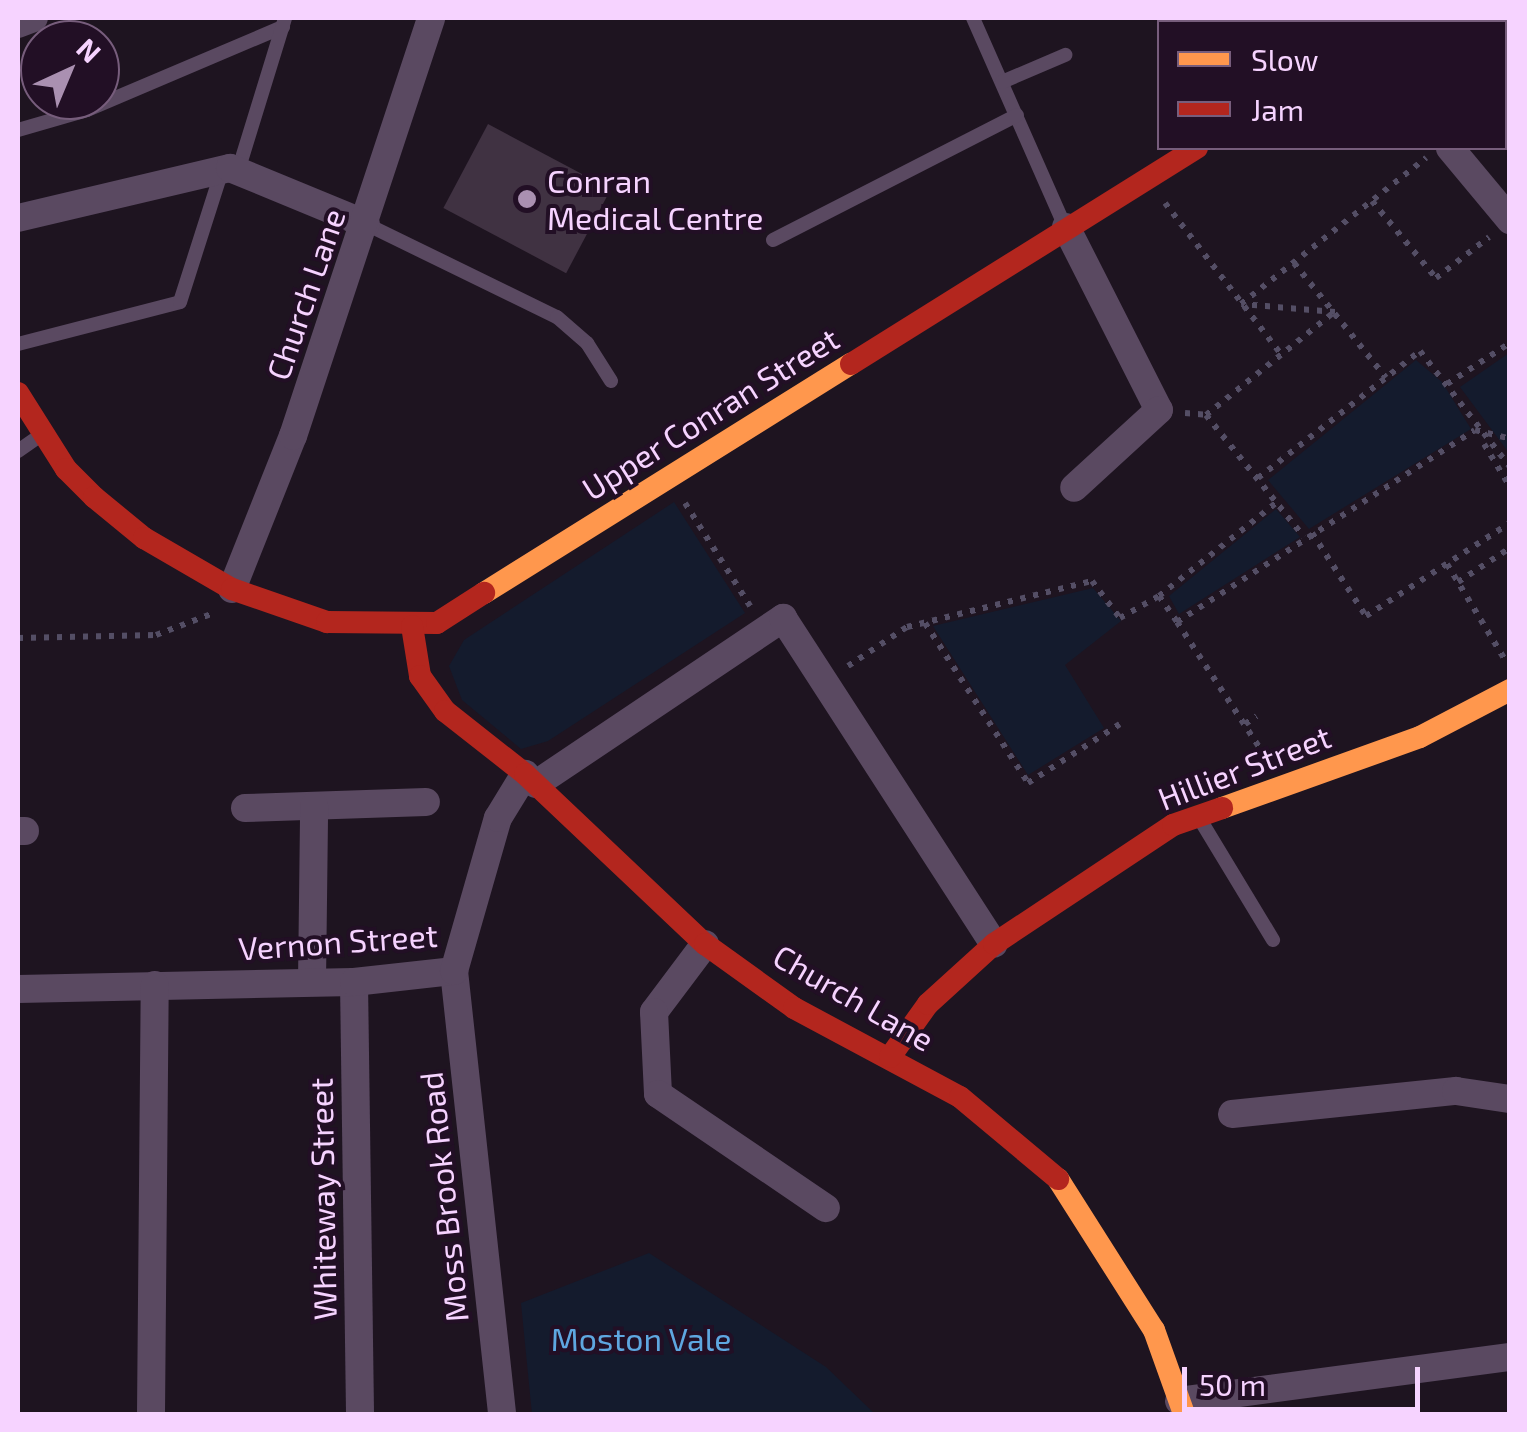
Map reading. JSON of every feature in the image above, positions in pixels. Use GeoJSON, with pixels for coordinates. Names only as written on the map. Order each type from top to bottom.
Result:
{"type":"FeatureCollection","features":[{"type":"Feature","properties":{"kind":"street"},"geometry":{"type":"LineString","coordinates":[[18,24],[34,18]]}},
{"type":"Feature","properties":{"kind":"street","name":"Church Lane"},"geometry":{"type":"LineString","coordinates":[[232,588],[366,224],[431,18]]}},
{"type":"Feature","properties":{"kind":"street","name":"Upper Conran Street"},"geometry":{"type":"LineString","coordinates":[[18,393],[42,434],[94,497],[144,538],[232,588],[327,622],[412,626],[459,613],[1193,150]]}},
{"type":"Feature","properties":{"kind":"street"},"geometry":{"type":"LineString","coordinates":[[1451,150],[1502,226]]}},
{"type":"Feature","properties":{"kind":"street"},"geometry":{"type":"LineString","coordinates":[[18,218],[230,171],[366,224]]}},
{"type":"Feature","properties":{"kind":"street"},"geometry":{"type":"LineString","coordinates":[[1066,228],[1159,410],[1074,488]]}},
{"type":"Feature","properties":{"kind":"street"},"geometry":{"type":"LineString","coordinates":[[530,779],[774,623],[824,682],[994,944]]}},
{"type":"Feature","properties":{"kind":"street","name":"Church Lane"},"geometry":{"type":"LineString","coordinates":[[412,626],[420,676],[430,692],[530,779],[705,944],[794,1008],[960,1098],[1066,1186],[1154,1330],[1181,1408]]}},
{"type":"Feature","properties":{"kind":"street","name":"Hillier Street"},"geometry":{"type":"LineString","coordinates":[[890,1058],[928,1004],[994,944],[1173,825],[1420,736],[1508,689]]}},
{"type":"Feature","properties":{"kind":"street","name":"Vernon Street"},"geometry":{"type":"LineString","coordinates":[[18,989],[354,982],[454,971],[498,818],[530,779]]}},
{"type":"Feature","properties":{"kind":"street"},"geometry":{"type":"LineString","coordinates":[[245,808],[426,802]]}},
{"type":"Feature","properties":{"kind":"street"},"geometry":{"type":"LineString","coordinates":[[312,982],[314,806]]}},
{"type":"Feature","properties":{"kind":"street"},"geometry":{"type":"LineString","coordinates":[[705,944],[654,1012],[658,1094],[826,1208]]}},
{"type":"Feature","properties":{"kind":"street","name":"Moss Brook Road"},"geometry":{"type":"LineString","coordinates":[[454,971],[502,1414]]}},
{"type":"Feature","properties":{"kind":"street","name":"Whiteway Street"},"geometry":{"type":"LineString","coordinates":[[354,982],[360,1414]]}},
{"type":"Feature","properties":{"kind":"street"},"geometry":{"type":"LineString","coordinates":[[151,1414],[154,985]]}},
{"type":"Feature","properties":{"kind":"street"},"geometry":{"type":"LineString","coordinates":[[1232,1114],[1456,1092],[1510,1099]]}},
{"type":"Feature","properties":{"kind":"street"},"geometry":{"type":"LineString","coordinates":[[1181,1408],[1510,1357]]}},
{"type":"Feature","properties":{"kind":"lane"},"geometry":{"type":"LineString","coordinates":[[973,18],[1066,228]]}},
{"type":"Feature","properties":{"kind":"lane"},"geometry":{"type":"LineString","coordinates":[[18,130],[88,110],[284,22]]}},
{"type":"Feature","properties":{"kind":"lane"},"geometry":{"type":"LineString","coordinates":[[18,344],[180,302],[284,22]]}},
{"type":"Feature","properties":{"kind":"lane"},"geometry":{"type":"LineString","coordinates":[[1002,82],[1065,55]]}},
{"type":"Feature","properties":{"kind":"lane"},"geometry":{"type":"LineString","coordinates":[[773,240],[1016,115]]}},
{"type":"Feature","properties":{"kind":"lane"},"geometry":{"type":"LineString","coordinates":[[366,224],[557,317],[588,343],[611,381]]}},
{"type":"Feature","properties":{"kind":"lane"},"geometry":{"type":"LineString","coordinates":[[18,451],[42,434]]}},
{"type":"Feature","properties":{"kind":"lane"},"geometry":{"type":"LineString","coordinates":[[1198,816],[1274,940]]}},
{"type":"Feature","properties":{"kind":"path"},"geometry":{"type":"LineString","coordinates":[[1241,304],[1436,150]]}},
{"type":"Feature","properties":{"kind":"path"},"geometry":{"type":"LineString","coordinates":[[1147,177],[1282,354]]}},
{"type":"Feature","properties":{"kind":"path"},"geometry":{"type":"LineString","coordinates":[[1372,201],[1436,278],[1502,226]]}},
{"type":"Feature","properties":{"kind":"path"},"geometry":{"type":"LineString","coordinates":[[1294,262],[1386,378]]}},
{"type":"Feature","properties":{"kind":"path"},"geometry":{"type":"LineString","coordinates":[[1241,304],[1335,312]]}},
{"type":"Feature","properties":{"kind":"path"},"geometry":{"type":"LineString","coordinates":[[1206,415],[1335,312]]}},
{"type":"Feature","properties":{"kind":"path"},"geometry":{"type":"LineString","coordinates":[[1447,384],[1510,342]]}},
{"type":"Feature","properties":{"kind":"path"},"geometry":{"type":"LineString","coordinates":[[1258,478],[1420,351],[1447,384],[1510,487]]}},
{"type":"Feature","properties":{"kind":"path"},"geometry":{"type":"LineString","coordinates":[[1159,410],[1206,415],[1308,535],[1366,616],[1510,523]]}},
{"type":"Feature","properties":{"kind":"path"},"geometry":{"type":"LineString","coordinates":[[1475,430],[1510,467]]}},
{"type":"Feature","properties":{"kind":"path"},"geometry":{"type":"LineString","coordinates":[[1177,622],[1475,430],[1510,439]]}},
{"type":"Feature","properties":{"kind":"path"},"geometry":{"type":"LineString","coordinates":[[670,480],[774,623]]}},
{"type":"Feature","properties":{"kind":"path"},"geometry":{"type":"LineString","coordinates":[[824,682],[907,628],[1092,580],[1120,618],[1159,596],[1277,502]]}},
{"type":"Feature","properties":{"kind":"path"},"geometry":{"type":"LineString","coordinates":[[1458,582],[1510,548]]}},
{"type":"Feature","properties":{"kind":"path"},"geometry":{"type":"LineString","coordinates":[[1447,564],[1501,652],[1508,689]]}},
{"type":"Feature","properties":{"kind":"path"},"geometry":{"type":"LineString","coordinates":[[18,638],[156,635],[208,618],[232,588]]}},
{"type":"Feature","properties":{"kind":"path"},"geometry":{"type":"LineString","coordinates":[[1159,596],[1284,785]]}},
{"type":"Feature","properties":{"kind":"path"},"geometry":{"type":"LineString","coordinates":[[925,623],[1028,783],[1120,724]]}},
{"type":"Feature","properties":{"kind":"path"},"geometry":{"type":"LineString","coordinates":[[1501,652],[1510,646]]}},
{"type":"Feature","properties":{"kind":"path"},"geometry":{"type":"LineString","coordinates":[[1245,724],[1258,716]]}},
{"type":"Feature","properties":{"kind":"green space"},"geometry":{"type":"Polygon","coordinates":[[[1509,353],[1509,453],[1460,387],[1509,353]]]}},
{"type":"Feature","properties":{"kind":"green space"},"geometry":{"type":"Polygon","coordinates":[[[1416,360],[1442,382],[1471,429],[1309,529],[1268,480],[1416,360]]]}},
{"type":"Feature","properties":{"kind":"green space"},"geometry":{"type":"Polygon","coordinates":[[[674,502],[745,613],[548,741],[521,749],[462,700],[449,666],[464,640],[674,502]]]}},
{"type":"Feature","properties":{"kind":"green space"},"geometry":{"type":"Polygon","coordinates":[[[1276,509],[1300,537],[1179,614],[1169,596],[1276,509]]]}},
{"type":"Feature","properties":{"kind":"green space"},"geometry":{"type":"Polygon","coordinates":[[[1093,588],[1121,621],[1065,665],[1104,728],[1028,775],[933,626],[1093,588]]]}},
{"type":"Feature","properties":{"kind":"green space","name":"Moston Vale"},"geometry":{"type":"Polygon","coordinates":[[[649,1253],[826,1367],[875,1414],[532,1414],[521,1303],[649,1253]]]}},
{"type":"Feature","properties":{"kind":"building"},"geometry":{"type":"Polygon","coordinates":[[[1249,18],[1332,18],[1327,20],[1249,18]]]}},
{"type":"Feature","properties":{"kind":"building","name":"Conran Medical Centre"},"geometry":{"type":"Polygon","coordinates":[[[488,124],[611,189],[566,273],[443,208],[488,124]]]}},
{"type":"Feature","properties":{"kind":"traffic: slow"},"geometry":{"type":"LineString","coordinates":[[484,593],[851,364]]}},
{"type":"Feature","properties":{"kind":"traffic: slow"},"geometry":{"type":"LineString","coordinates":[[1222,808],[1420,737],[1510,690]]}},
{"type":"Feature","properties":{"kind":"traffic: slow"},"geometry":{"type":"LineString","coordinates":[[1058,1179],[1154,1330],[1184,1414]]}},
{"type":"Feature","properties":{"kind":"traffic: jam"},"geometry":{"type":"LineString","coordinates":[[851,364],[1194,150]]}},
{"type":"Feature","properties":{"kind":"traffic: jam"},"geometry":{"type":"LineString","coordinates":[[18,393],[66,469],[94,497],[144,538],[232,589],[327,622],[437,623],[484,593]]}},
{"type":"Feature","properties":{"kind":"traffic: jam"},"geometry":{"type":"LineString","coordinates":[[412,626],[420,676],[445,711],[525,774],[705,944],[794,1008],[960,1097],[1058,1179]]}},
{"type":"Feature","properties":{"kind":"traffic: jam"},"geometry":{"type":"LineString","coordinates":[[890,1057],[928,1004],[994,944],[1173,825],[1222,808]]}},
{"type":"Feature","properties":{"kind":"place","name":"Conran Medical Centre"},"geometry":{"type":"Point","coordinates":[527,199]}}]}
